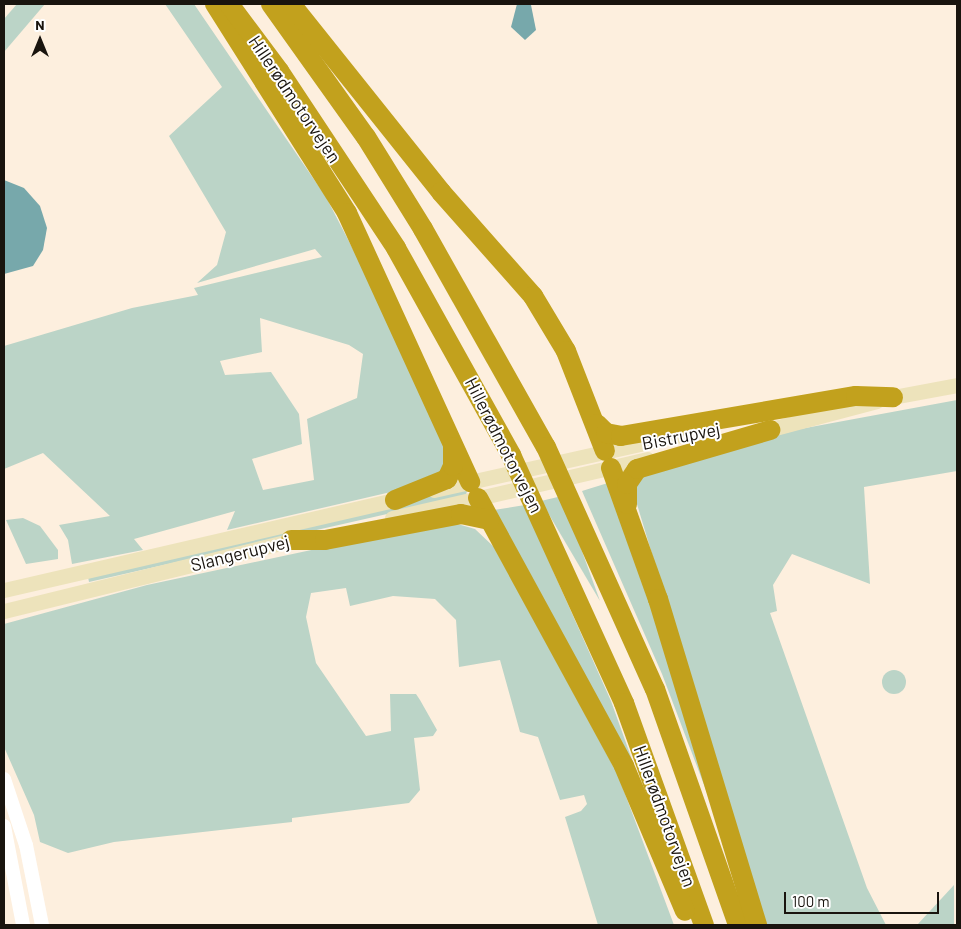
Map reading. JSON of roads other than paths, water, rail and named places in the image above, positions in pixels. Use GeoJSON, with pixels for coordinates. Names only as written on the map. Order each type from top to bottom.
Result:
{"type":"FeatureCollection","features":[{"type":"Feature","properties":{"kind":"highway"},"geometry":{"type":"LineString","coordinates":[[215,4],[347,213],[489,520],[624,766],[691,925]]}},
{"type":"Feature","properties":{"kind":"highway","name":"Hillerødmotorvejen"},"geometry":{"type":"LineString","coordinates":[[229,4],[279,71],[396,248],[511,455],[624,703],[704,925]]}},
{"type":"Feature","properties":{"kind":"highway","name":"Hillerødmotorvejen"},"geometry":{"type":"LineString","coordinates":[[271,4],[366,137],[423,229],[546,447],[655,689],[738,925]]}},
{"type":"Feature","properties":{"kind":"highway"},"geometry":{"type":"LineString","coordinates":[[291,4],[441,192],[533,296],[566,351],[596,424],[627,509],[757,925]]}},
{"type":"Feature","properties":{"kind":"highway"},"geometry":{"type":"LineString","coordinates":[[596,424],[606,433],[621,436],[840,398],[893,397]]}},
{"type":"Feature","properties":{"kind":"highway"},"geometry":{"type":"LineString","coordinates":[[627,509],[627,484],[637,469],[770,430]]}},
{"type":"Feature","properties":{"kind":"highway"},"geometry":{"type":"LineString","coordinates":[[395,500],[447,479],[454,466],[453,445]]}},
{"type":"Feature","properties":{"kind":"highway"},"geometry":{"type":"LineString","coordinates":[[291,540],[324,540],[461,514],[489,520]]}},
{"type":"Feature","properties":{"kind":"main road","name":"Bistrupvej"},"geometry":{"type":"LineString","coordinates":[[474,490],[893,397],[957,386]]}},
{"type":"Feature","properties":{"kind":"main road","name":"Bistrupvej"},"geometry":{"type":"LineString","coordinates":[[608,460],[770,430],[893,397]]}},
{"type":"Feature","properties":{"kind":"main road","name":"Slangerupvej"},"geometry":{"type":"LineString","coordinates":[[4,590],[395,500],[474,490]]}},
{"type":"Feature","properties":{"kind":"main road","name":"Slangerupvej"},"geometry":{"type":"LineString","coordinates":[[4,611],[291,540],[474,490]]}},
{"type":"Feature","properties":{"kind":"main road"},"geometry":{"type":"LineString","coordinates":[[4,596],[40,582]]}},
{"type":"Feature","properties":{"kind":"street"},"geometry":{"type":"LineString","coordinates":[[4,780],[26,845],[42,925]]}},
{"type":"Feature","properties":{"kind":"street"},"geometry":{"type":"LineString","coordinates":[[4,826],[23,925]]}},
{"type":"Feature","properties":{"kind":"water"},"geometry":{"type":"Polygon","coordinates":[[[517,4],[531,5],[536,30],[525,40],[511,27],[517,4]]]}},
{"type":"Feature","properties":{"kind":"water"},"geometry":{"type":"Polygon","coordinates":[[[4,180],[24,188],[40,206],[47,228],[43,250],[33,266],[4,274],[4,180]]]}}]}
